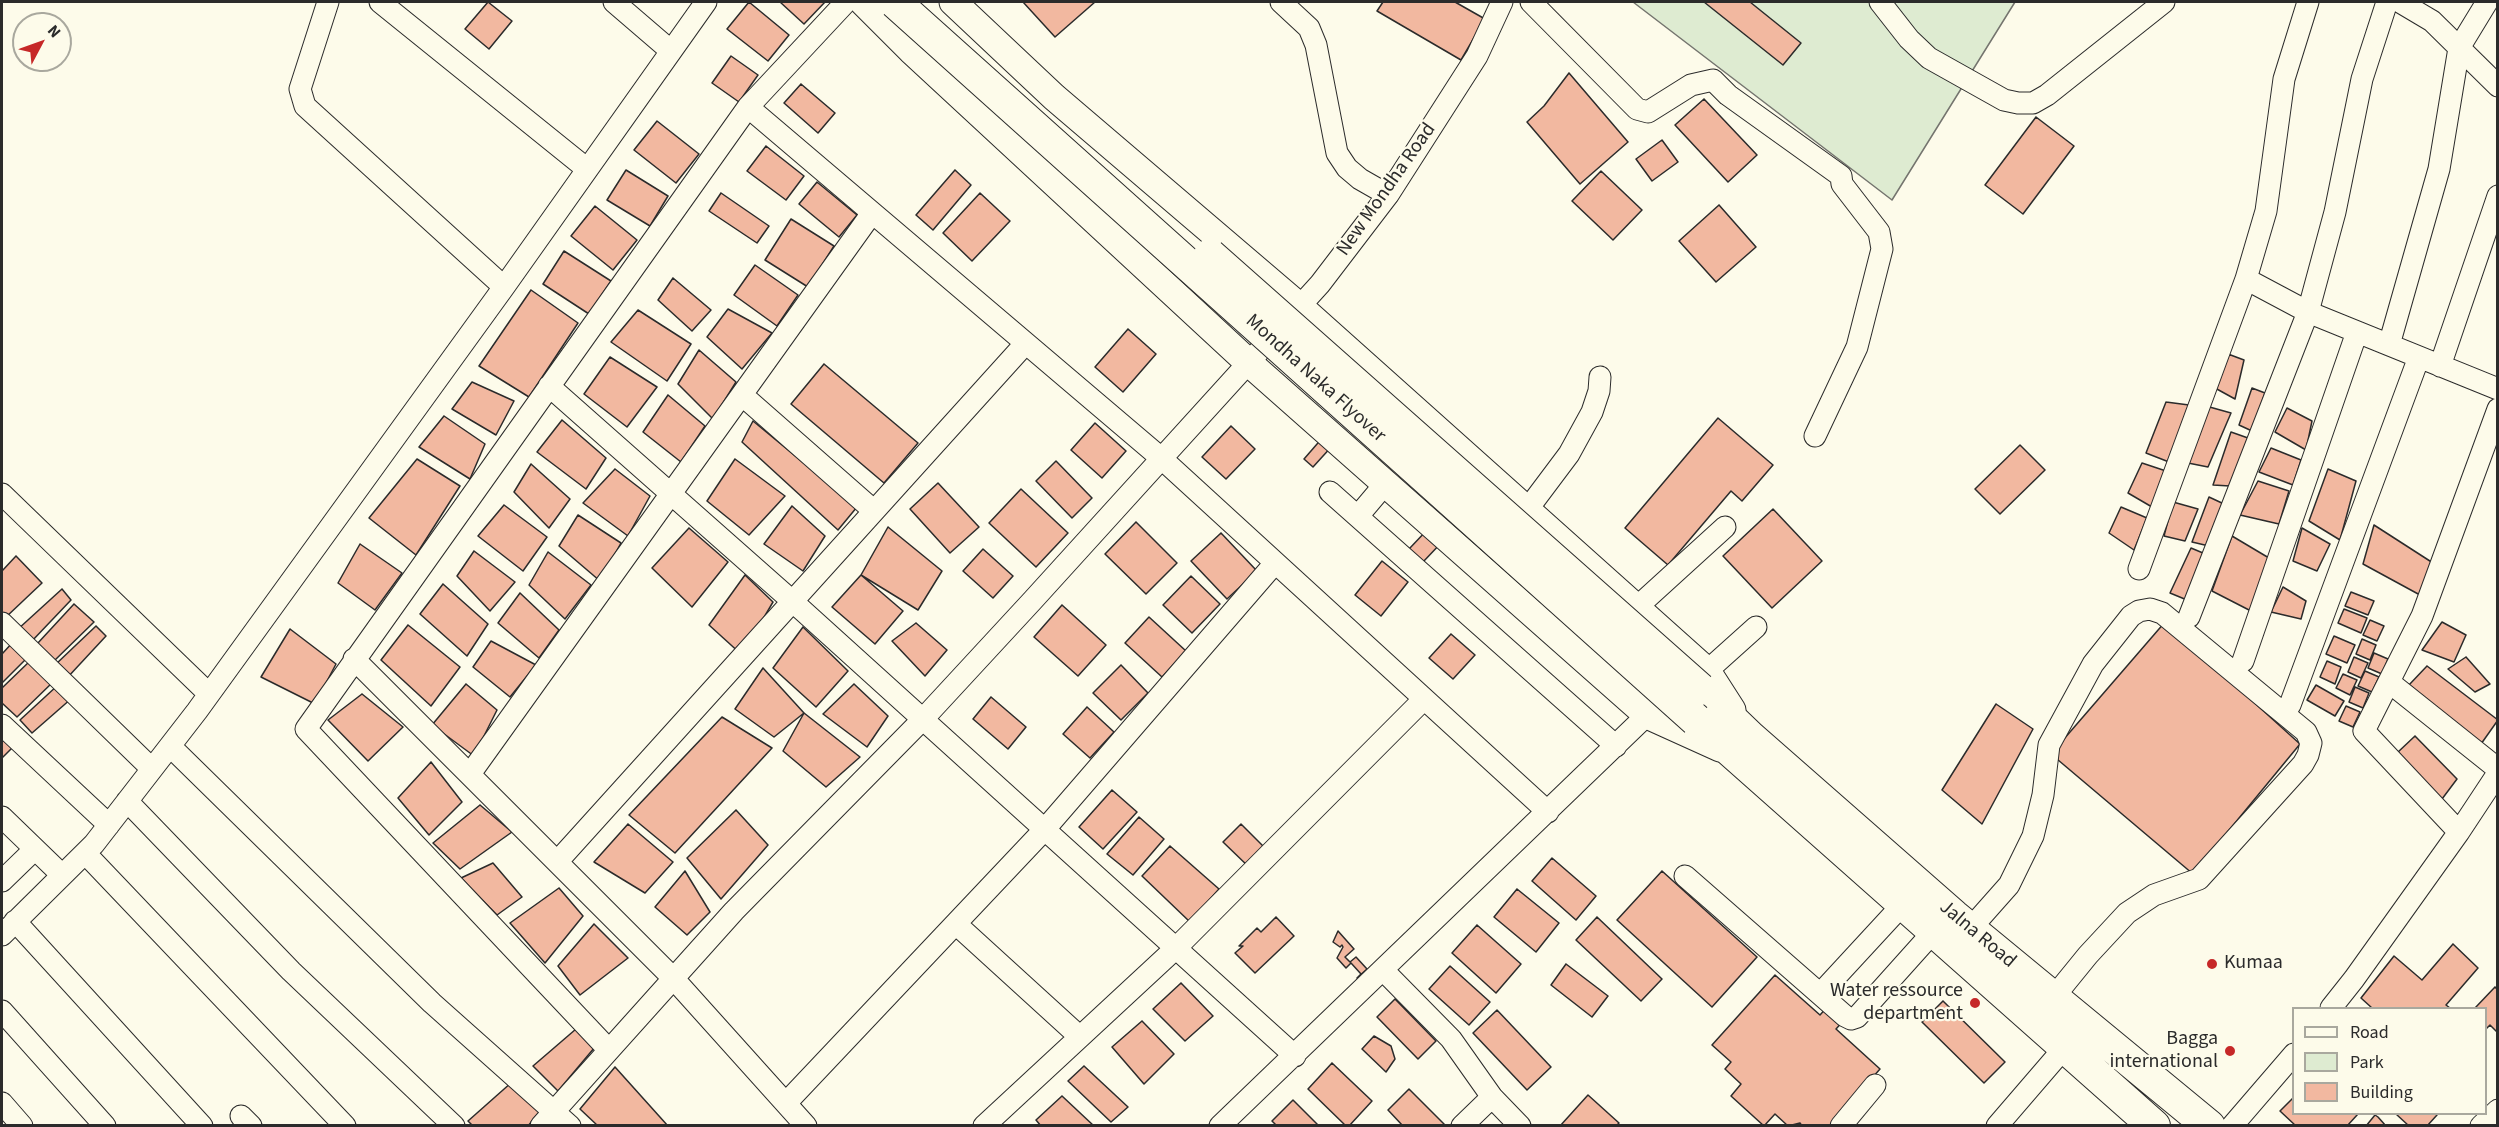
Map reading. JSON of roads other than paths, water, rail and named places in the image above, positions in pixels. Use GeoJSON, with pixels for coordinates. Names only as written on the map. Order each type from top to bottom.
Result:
{"type":"FeatureCollection","features":[{"type":"Feature","properties":{"kind":"highway","name":"Mondha Naka Flyover"},"geometry":{"type":"LineString","coordinates":[[895,2],[1696,720],[1744,747]]}},
{"type":"Feature","properties":{"kind":"highway","name":"Mondha Naka Flyover"},"geometry":{"type":"LineString","coordinates":[[924,2],[1704,680],[1744,747]]}},
{"type":"Feature","properties":{"kind":"highway","name":"Jalna Road"},"geometry":{"type":"LineString","coordinates":[[1744,747],[1904,903],[2154,1125]]}},
{"type":"Feature","properties":{"kind":"highway","name":"Jalna Road"},"geometry":{"type":"LineString","coordinates":[[1744,747],[2209,1125]]}},
{"type":"Feature","properties":{"kind":"main road"},"geometry":{"type":"LineString","coordinates":[[863,2],[911,50],[1249,363],[1647,716],[1744,747]]}},
{"type":"Feature","properties":{"kind":"main road"},"geometry":{"type":"LineString","coordinates":[[953,2],[1054,97],[1300,307],[1636,608],[1704,680]]}},
{"type":"Feature","properties":{"kind":"street"},"geometry":{"type":"LineString","coordinates":[[328,2],[300,89],[305,106],[504,287]]}},
{"type":"Feature","properties":{"kind":"street"},"geometry":{"type":"LineString","coordinates":[[380,2],[587,169]]}},
{"type":"Feature","properties":{"kind":"street"},"geometry":{"type":"LineString","coordinates":[[614,2],[671,51]]}},
{"type":"Feature","properties":{"kind":"street"},"geometry":{"type":"LineString","coordinates":[[202,1125],[8,928],[85,853],[170,746],[504,287],[706,2]]}},
{"type":"Feature","properties":{"kind":"street"},"geometry":{"type":"LineString","coordinates":[[609,1050],[306,729],[748,107],[846,2]]}},
{"type":"Feature","properties":{"kind":"street"},"geometry":{"type":"LineString","coordinates":[[1281,2],[1309,28],[1316,45],[1337,153],[1347,168],[1360,179],[1388,195]]}},
{"type":"Feature","properties":{"kind":"street","name":"New Mondha Road"},"geometry":{"type":"LineString","coordinates":[[548,1118],[734,911],[923,719],[1300,307],[1388,195],[1477,56],[1502,2]]}},
{"type":"Feature","properties":{"kind":"street"},"geometry":{"type":"LineString","coordinates":[[1531,2],[1637,109],[1648,112],[1690,85],[1713,80],[1728,95],[1841,176],[1842,184],[1879,232],[1882,249],[1857,347],[1815,436]]}},
{"type":"Feature","properties":{"kind":"street"},"geometry":{"type":"LineString","coordinates":[[1880,2],[1908,39],[1929,58],[2004,100],[2033,103],[2047,95],[2164,2]]}},
{"type":"Feature","properties":{"kind":"street"},"geometry":{"type":"LineString","coordinates":[[2139,569],[2246,279],[2266,211],[2284,79],[2308,2]]}},
{"type":"Feature","properties":{"kind":"street"},"geometry":{"type":"LineString","coordinates":[[2189,617],[2308,312],[2335,212],[2362,80],[2387,2]]}},
{"type":"Feature","properties":{"kind":"street"},"geometry":{"type":"LineString","coordinates":[[2400,2],[2423,8],[2432,21],[2498,86]]}},
{"type":"Feature","properties":{"kind":"street"},"geometry":{"type":"LineString","coordinates":[[2389,345],[2439,169],[2459,48],[2487,2]]}},
{"type":"Feature","properties":{"kind":"street"},"geometry":{"type":"LineString","coordinates":[[748,107],[1161,458],[1548,812]]}},
{"type":"Feature","properties":{"kind":"street"},"geometry":{"type":"LineString","coordinates":[[2440,366],[2498,196]]}},
{"type":"Feature","properties":{"kind":"street"},"geometry":{"type":"LineString","coordinates":[[470,774],[872,213]]}},
{"type":"Feature","properties":{"kind":"street"},"geometry":{"type":"LineString","coordinates":[[2246,279],[2308,312],[2498,389]]}},
{"type":"Feature","properties":{"kind":"street"},"geometry":{"type":"LineString","coordinates":[[2244,661],[2357,332]]}},
{"type":"Feature","properties":{"kind":"street"},"geometry":{"type":"LineString","coordinates":[[557,861],[1025,344]]}},
{"type":"Feature","properties":{"kind":"street"},"geometry":{"type":"LineString","coordinates":[[2290,705],[2419,357]]}},
{"type":"Feature","properties":{"kind":"street"},"geometry":{"type":"LineString","coordinates":[[1527,510],[1569,454],[1592,412],[1599,391],[1600,376]]}},
{"type":"Feature","properties":{"kind":"street"},"geometry":{"type":"LineString","coordinates":[[549,386],[791,600],[1294,1056]]}},
{"type":"Feature","properties":{"kind":"street"},"geometry":{"type":"LineString","coordinates":[[742,395],[873,510]]}},
{"type":"Feature","properties":{"kind":"street"},"geometry":{"type":"LineString","coordinates":[[2459,832],[2364,731],[2422,616],[2498,409]]}},
{"type":"Feature","properties":{"kind":"street"},"geometry":{"type":"LineString","coordinates":[[1358,516],[1386,484]]}},
{"type":"Feature","properties":{"kind":"street"},"geometry":{"type":"LineString","coordinates":[[1330,492],[1616,746]]}},
{"type":"Feature","properties":{"kind":"street"},"geometry":{"type":"LineString","coordinates":[[2,494],[209,694]]}},
{"type":"Feature","properties":{"kind":"street"},"geometry":{"type":"LineString","coordinates":[[1636,608],[1725,527]]}},
{"type":"Feature","properties":{"kind":"street"},"geometry":{"type":"LineString","coordinates":[[786,1103],[1045,829],[1275,563]]}},
{"type":"Feature","properties":{"kind":"street"},"geometry":{"type":"LineString","coordinates":[[1970,929],[2009,885],[2033,836],[2043,795],[2049,745],[2093,664],[2131,616],[2139,611],[2150,609],[2162,613],[2306,732],[2311,743],[2308,755],[2296,772],[2199,879],[2154,895],[2127,913],[2088,955],[2054,998]]}},
{"type":"Feature","properties":{"kind":"street"},"geometry":{"type":"LineString","coordinates":[[2,623],[152,769]]}},
{"type":"Feature","properties":{"kind":"street"},"geometry":{"type":"LineString","coordinates":[[1704,680],[1756,627]]}},
{"type":"Feature","properties":{"kind":"street"},"geometry":{"type":"LineString","coordinates":[[354,659],[673,978],[806,1125]]}},
{"type":"Feature","properties":{"kind":"street"},"geometry":{"type":"LineString","coordinates":[[2332,1007],[2354,980],[2459,832],[2498,771],[2388,682]]}},
{"type":"Feature","properties":{"kind":"street"},"geometry":{"type":"LineString","coordinates":[[984,1125],[1176,948],[1424,699]]}},
{"type":"Feature","properties":{"kind":"street"},"geometry":{"type":"LineString","coordinates":[[1220,1125],[1647,716]]}},
{"type":"Feature","properties":{"kind":"street"},"geometry":{"type":"LineString","coordinates":[[2,725],[109,825]]}},
{"type":"Feature","properties":{"kind":"street"},"geometry":{"type":"LineString","coordinates":[[170,746],[548,1118],[570,1125]]}},
{"type":"Feature","properties":{"kind":"street"},"geometry":{"type":"LineString","coordinates":[[127,801],[291,971],[454,1125]]}},
{"type":"Feature","properties":{"kind":"street"},"geometry":{"type":"LineString","coordinates":[[2,817],[62,875]]}},
{"type":"Feature","properties":{"kind":"street"},"geometry":{"type":"LineString","coordinates":[[2,881],[35,849]]}},
{"type":"Feature","properties":{"kind":"street"},"geometry":{"type":"LineString","coordinates":[[85,853],[345,1125]]}},
{"type":"Feature","properties":{"kind":"street"},"geometry":{"type":"LineString","coordinates":[[1685,876],[1851,1019],[1857,1017],[1935,930]]}},
{"type":"Feature","properties":{"kind":"street"},"geometry":{"type":"LineString","coordinates":[[1820,994],[1904,903]]}},
{"type":"Feature","properties":{"kind":"street"},"geometry":{"type":"LineString","coordinates":[[956,924],[1080,1037]]}},
{"type":"Feature","properties":{"kind":"street"},"geometry":{"type":"LineString","coordinates":[[1383,970],[1451,1039],[1492,1097],[1520,1125]]}},
{"type":"Feature","properties":{"kind":"street"},"geometry":{"type":"LineString","coordinates":[[2,1011],[105,1125]]}},
{"type":"Feature","properties":{"kind":"street"},"geometry":{"type":"LineString","coordinates":[[1997,1125],[2065,1047]]}},
{"type":"Feature","properties":{"kind":"street"},"geometry":{"type":"LineString","coordinates":[[2232,1125],[2292,1056]]}},
{"type":"Feature","properties":{"kind":"street"},"geometry":{"type":"LineString","coordinates":[[1841,1125],[1875,1085]]}},
{"type":"Feature","properties":{"kind":"street"},"geometry":{"type":"LineString","coordinates":[[1462,1125],[1492,1097]]}},
{"type":"Feature","properties":{"kind":"street"},"geometry":{"type":"LineString","coordinates":[[2,1103],[22,1125]]}},
{"type":"Feature","properties":{"kind":"street"},"geometry":{"type":"LineString","coordinates":[[2481,1125],[2498,1110]]}},
{"type":"Feature","properties":{"kind":"place","name":"Kumaa"},"geometry":{"type":"Point","coordinates":[2212,964]}},
{"type":"Feature","properties":{"kind":"place","name":"Water ressource department"},"geometry":{"type":"Point","coordinates":[1975,1003]}},
{"type":"Feature","properties":{"kind":"place","name":"Bagga international"},"geometry":{"type":"Point","coordinates":[2230,1051]}}]}
